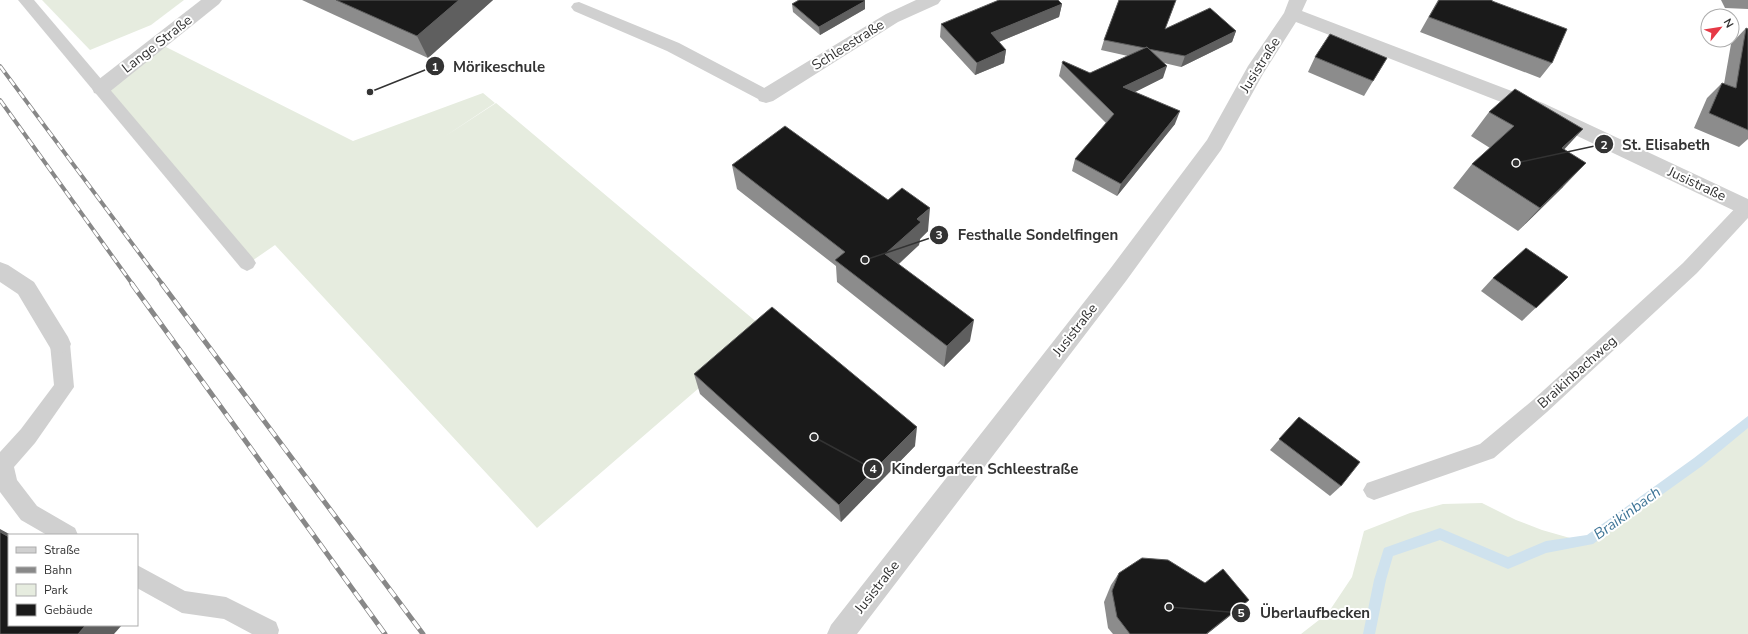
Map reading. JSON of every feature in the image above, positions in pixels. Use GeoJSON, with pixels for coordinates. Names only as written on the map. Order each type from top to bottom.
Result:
{"type":"FeatureCollection","features":[{"type":"Feature","properties":{"kind":"street","name":"Lange Straße"},"geometry":{"type":"LineString","coordinates":[[101,88],[213,0]]}},
{"type":"Feature","properties":{"kind":"street","name":"Schleestraße"},"geometry":{"type":"LineString","coordinates":[[766,96],[892,18],[932,0]]}},
{"type":"Feature","properties":{"kind":"street","name":"Jusistraße"},"geometry":{"type":"LineString","coordinates":[[840,634],[1113,281],[1214,145],[1255,71],[1295,7],[1536,108],[1747,206]]}},
{"type":"Feature","properties":{"kind":"street"},"geometry":{"type":"LineString","coordinates":[[0,272],[26,288],[60,344]]}},
{"type":"Feature","properties":{"kind":"lane"},"geometry":{"type":"LineString","coordinates":[[26,0],[247,263]]}},
{"type":"Feature","properties":{"kind":"lane"},"geometry":{"type":"LineString","coordinates":[[579,7],[673,48],[766,96]]}},
{"type":"Feature","properties":{"kind":"lane","name":"Braikinbachweg"},"geometry":{"type":"LineString","coordinates":[[1374,490],[1487,451],[1540,406],[1690,268],[1747,206]]}},
{"type":"Feature","properties":{"kind":"lane"},"geometry":{"type":"LineString","coordinates":[[60,344],[64,387],[28,436],[3,464],[7,484],[29,513],[65,534]]}},
{"type":"Feature","properties":{"kind":"lane"},"geometry":{"type":"LineString","coordinates":[[138,577],[182,602],[226,608],[268,630]]}},
{"type":"Feature","properties":{"kind":"green space"},"geometry":{"type":"Polygon","coordinates":[[[42,0],[184,0],[151,25],[90,50],[42,0]]]}},
{"type":"Feature","properties":{"kind":"green space"},"geometry":{"type":"Polygon","coordinates":[[[160,44],[353,141],[483,93],[495,103],[444,137],[496,103],[766,330],[537,528],[275,245],[249,263],[103,89],[160,44]]]}},
{"type":"Feature","properties":{"kind":"green space"},"geometry":{"type":"Polygon","coordinates":[[[1748,425],[1748,634],[1301,634],[1328,613],[1352,577],[1364,531],[1410,513],[1443,504],[1482,503],[1516,520],[1542,530],[1591,544],[1699,465],[1748,425]]]}},
{"type":"Feature","properties":{"kind":"building"},"geometry":{"type":"Polygon","coordinates":[[[336,0],[459,0],[417,36],[336,0]]]}},
{"type":"Feature","properties":{"kind":"building"},"geometry":{"type":"Polygon","coordinates":[[[799,0],[865,1],[819,27],[792,4],[799,0]]]}},
{"type":"Feature","properties":{"kind":"building"},"geometry":{"type":"Polygon","coordinates":[[[999,0],[1058,0],[1062,4],[991,33],[1006,50],[977,63],[941,24],[999,0]]]}},
{"type":"Feature","properties":{"kind":"building"},"geometry":{"type":"Polygon","coordinates":[[[1119,0],[1176,0],[1165,29],[1210,8],[1236,31],[1185,56],[1148,49],[1147,47],[1145,48],[1104,40],[1119,0]]]}},
{"type":"Feature","properties":{"kind":"building"},"geometry":{"type":"Polygon","coordinates":[[[1439,0],[1492,0],[1567,29],[1552,63],[1429,17],[1439,0]]]}},
{"type":"Feature","properties":{"kind":"building"},"geometry":{"type":"Polygon","coordinates":[[[1746,28],[1748,29],[1748,130],[1709,113],[1722,83],[1736,88],[1746,28]]]}},
{"type":"Feature","properties":{"kind":"building"},"geometry":{"type":"Polygon","coordinates":[[[1330,34],[1387,58],[1373,81],[1315,57],[1330,34]]]}},
{"type":"Feature","properties":{"kind":"building"},"geometry":{"type":"Polygon","coordinates":[[[1147,47],[1167,66],[1123,87],[1180,111],[1121,184],[1075,159],[1114,114],[1062,63],[1063,61],[1090,73],[1147,47]]]}},
{"type":"Feature","properties":{"kind":"building"},"geometry":{"type":"Polygon","coordinates":[[[1515,89],[1583,129],[1562,148],[1586,163],[1540,208],[1472,164],[1514,126],[1489,112],[1515,89]]]}},
{"type":"Feature","properties":{"kind":"building"},"geometry":{"type":"Polygon","coordinates":[[[785,126],[888,200],[902,188],[930,208],[917,219],[921,222],[885,254],[974,320],[947,346],[835,260],[845,252],[732,165],[785,126]]]}},
{"type":"Feature","properties":{"kind":"building"},"geometry":{"type":"Polygon","coordinates":[[[1526,248],[1568,277],[1536,308],[1493,278],[1526,248]]]}},
{"type":"Feature","properties":{"kind":"building"},"geometry":{"type":"Polygon","coordinates":[[[772,307],[917,427],[839,505],[694,374],[772,307]]]}},
{"type":"Feature","properties":{"kind":"building"},"geometry":{"type":"Polygon","coordinates":[[[1299,417],[1360,462],[1341,486],[1279,439],[1299,417]]]}},
{"type":"Feature","properties":{"kind":"building"},"geometry":{"type":"Polygon","coordinates":[[[0,532],[8,536],[8,626],[85,626],[78,634],[0,634],[0,532]]]}},
{"type":"Feature","properties":{"kind":"building"},"geometry":{"type":"Polygon","coordinates":[[[1142,558],[1168,560],[1205,583],[1223,569],[1249,600],[1206,634],[1130,634],[1117,617],[1112,591],[1119,573],[1142,558]]]}},
{"type":"Feature","properties":{"kind":"waterway","name":"Braikinbach"},"geometry":{"type":"LineString","coordinates":[[1369,634],[1380,580],[1388,552],[1440,534],[1508,563],[1546,547],[1589,540],[1698,462],[1748,421]]}},
{"type":"Feature","properties":{"kind":"railway"},"geometry":{"type":"LineString","coordinates":[[0,66],[163,285]]}},
{"type":"Feature","properties":{"kind":"railway"},"geometry":{"type":"LineString","coordinates":[[0,100],[133,285]]}},
{"type":"Feature","properties":{"kind":"railway"},"geometry":{"type":"LineString","coordinates":[[132,284],[385,634]]}},
{"type":"Feature","properties":{"kind":"railway"},"geometry":{"type":"LineString","coordinates":[[162,284],[423,634]]}},
{"type":"Feature","properties":{"kind":"place","name":"Mörikeschule"},"geometry":{"type":"Point","coordinates":[370,92]}},
{"type":"Feature","properties":{"kind":"place","name":"St. Elisabeth"},"geometry":{"type":"Point","coordinates":[1516,163]}},
{"type":"Feature","properties":{"kind":"place","name":"Festhalle Sondelfingen"},"geometry":{"type":"Point","coordinates":[865,260]}},
{"type":"Feature","properties":{"kind":"place","name":"Kindergarten Schleestraße"},"geometry":{"type":"Point","coordinates":[814,437]}},
{"type":"Feature","properties":{"kind":"place","name":"Überlaufbecken"},"geometry":{"type":"Point","coordinates":[1169,607]}}]}
